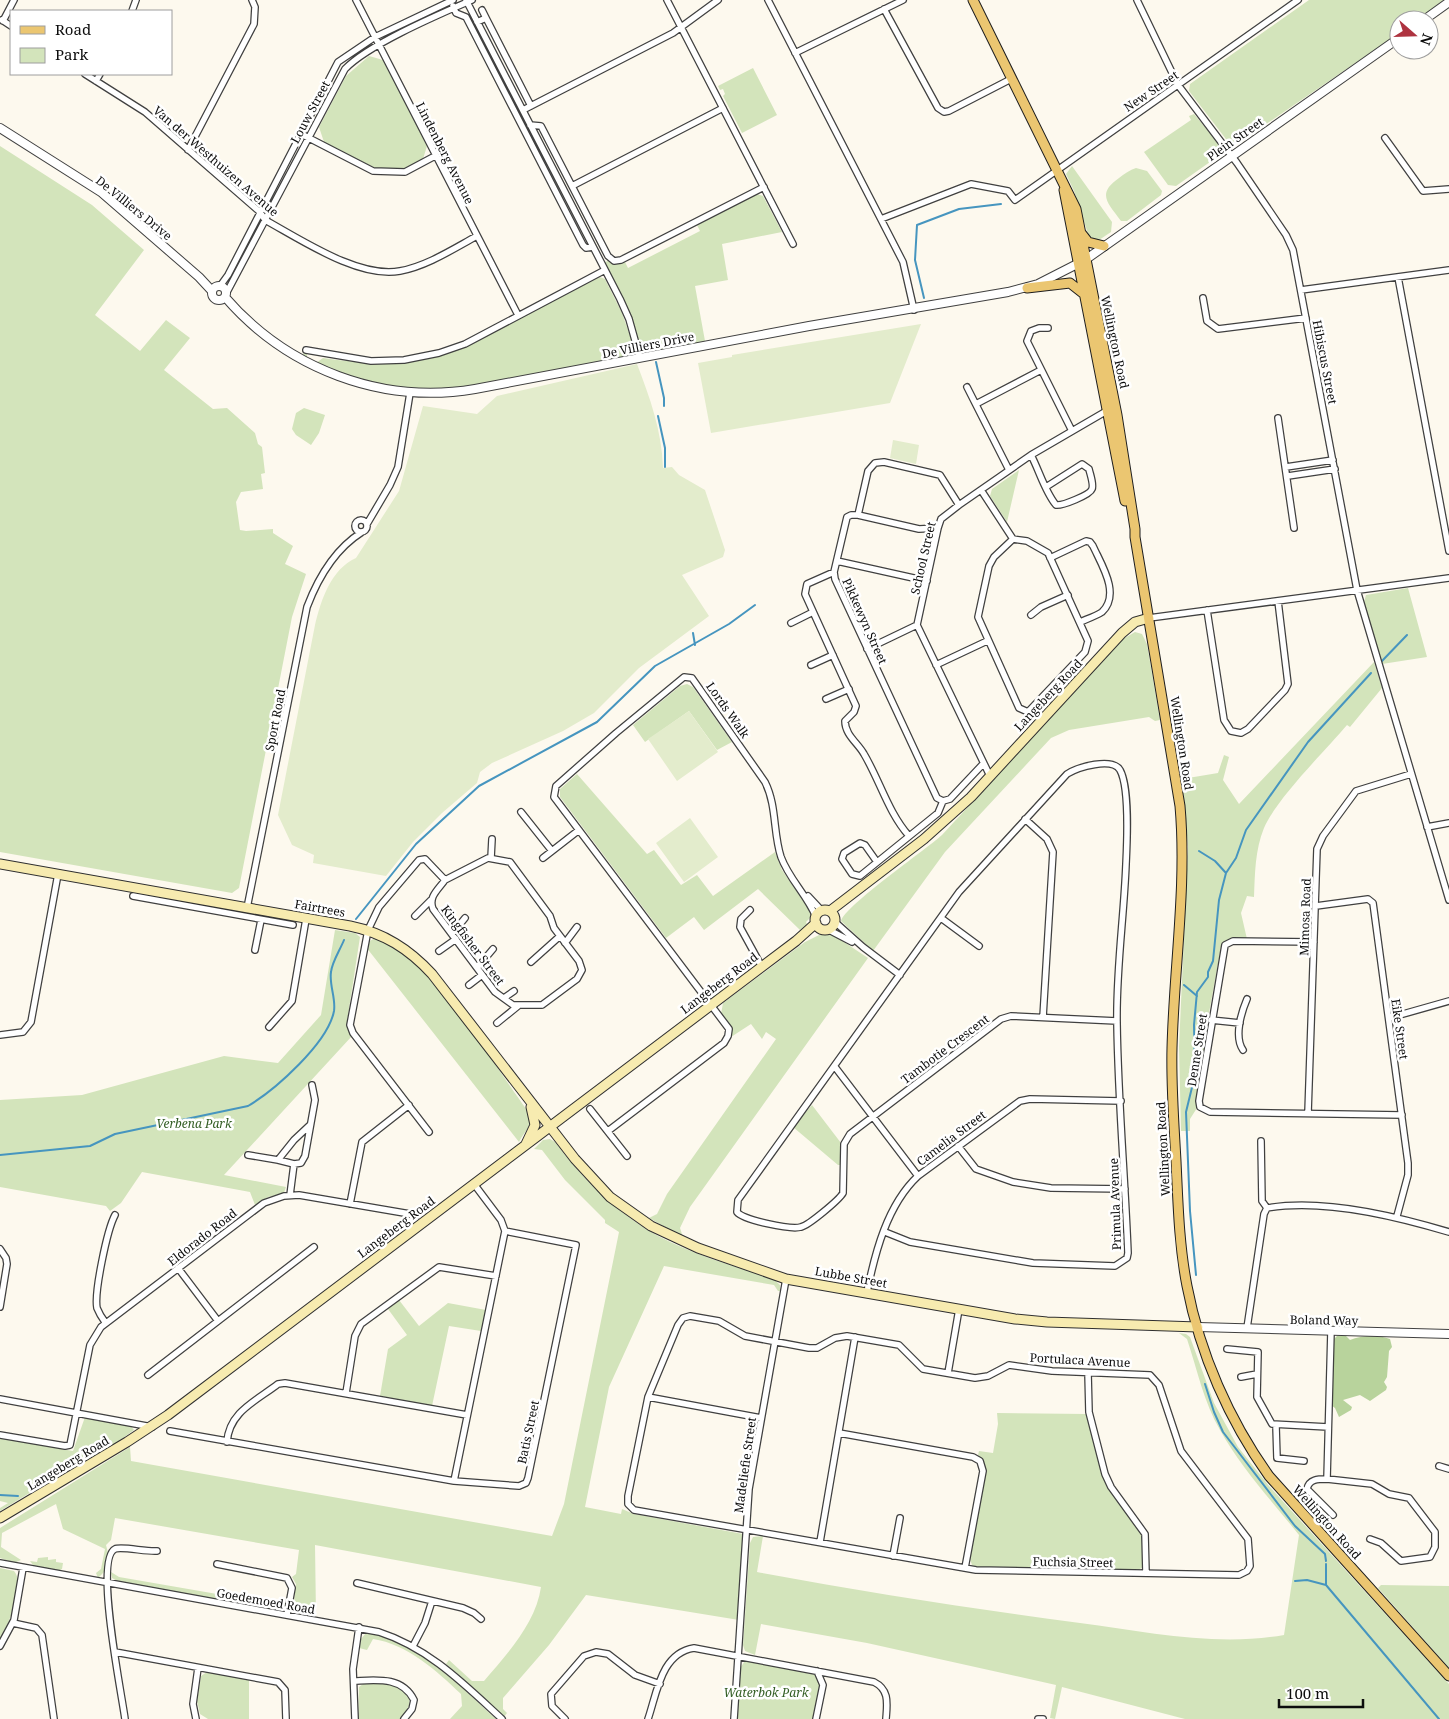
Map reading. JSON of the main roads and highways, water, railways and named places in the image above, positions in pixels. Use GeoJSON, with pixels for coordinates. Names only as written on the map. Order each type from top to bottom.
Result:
{"type":"FeatureCollection","features":[{"type":"Feature","properties":{"kind":"main road","name":"Wellington Road"},"geometry":{"type":"LineString","coordinates":[[973,0],[1056,170],[1074,202],[1080,233],[1085,294],[1105,413],[1130,531],[1134,537]]}},
{"type":"Feature","properties":{"kind":"main road","name":"Wellington Road"},"geometry":{"type":"LineString","coordinates":[[1063,184],[1117,412],[1135,529],[1134,537],[1174,767],[1181,826],[1182,868],[1172,1049],[1172,1087],[1181,1241],[1187,1286],[1198,1327],[1228,1408],[1246,1442],[1269,1476],[1449,1676]]}},
{"type":"Feature","properties":{"kind":"main road"},"geometry":{"type":"LineString","coordinates":[[1080,233],[1088,242],[1104,246]]}},
{"type":"Feature","properties":{"kind":"main road"},"geometry":{"type":"LineString","coordinates":[[1027,288],[1070,283],[1085,294]]}},
{"type":"Feature","properties":{"kind":"main road","name":"Langeberg Road"},"geometry":{"type":"LineString","coordinates":[[0,1518],[152,1426],[929,842],[958,813],[971,796],[1122,633],[1135,622],[1149,618]]}},
{"type":"Feature","properties":{"kind":"main road","name":"Fairtrees"},"geometry":{"type":"LineString","coordinates":[[0,864],[58,874],[173,899],[247,908],[368,930],[399,944],[424,965],[550,1127]]}},
{"type":"Feature","properties":{"kind":"main road"},"geometry":{"type":"LineString","coordinates":[[525,1146],[535,1125],[528,1101]]}},
{"type":"Feature","properties":{"kind":"main road","name":"Lubbe Street"},"geometry":{"type":"LineString","coordinates":[[550,1127],[599,1186],[640,1220],[681,1241],[786,1279],[1046,1322],[1198,1327]]}},
{"type":"Feature","properties":{"kind":"waterway"},"geometry":{"type":"LineString","coordinates":[[924,298],[915,260],[917,225],[959,209],[1001,204]]}},
{"type":"Feature","properties":{"kind":"waterway"},"geometry":{"type":"LineString","coordinates":[[656,362],[664,406]]}},
{"type":"Feature","properties":{"kind":"waterway"},"geometry":{"type":"LineString","coordinates":[[658,416],[665,448],[665,467]]}},
{"type":"Feature","properties":{"kind":"waterway"},"geometry":{"type":"LineString","coordinates":[[356,919],[416,844],[479,786],[597,722],[655,666],[729,624],[755,605]]}},
{"type":"Feature","properties":{"kind":"waterway"},"geometry":{"type":"LineString","coordinates":[[693,633],[695,645]]}},
{"type":"Feature","properties":{"kind":"waterway"},"geometry":{"type":"LineString","coordinates":[[1381,662],[1407,635]]}},
{"type":"Feature","properties":{"kind":"waterway"},"geometry":{"type":"LineString","coordinates":[[1196,1275],[1190,1211],[1186,1112],[1195,1075],[1194,1025],[1197,992],[1208,977],[1213,961],[1219,900],[1226,873],[1236,858],[1246,830],[1308,742],[1371,673]]}},
{"type":"Feature","properties":{"kind":"waterway"},"geometry":{"type":"LineString","coordinates":[[1199,851],[1215,861],[1226,873]]}},
{"type":"Feature","properties":{"kind":"waterway"},"geometry":{"type":"LineString","coordinates":[[0,1155],[90,1146],[115,1134],[248,1106],[272,1089],[299,1064],[322,1037],[330,1024],[334,1011],[331,972],[334,960],[344,940]]}},
{"type":"Feature","properties":{"kind":"waterway"},"geometry":{"type":"LineString","coordinates":[[1184,985],[1197,996]]}},
{"type":"Feature","properties":{"kind":"waterway"},"geometry":{"type":"LineString","coordinates":[[1205,1384],[1223,1432],[1295,1526],[1325,1554],[1326,1561]]}},
{"type":"Feature","properties":{"kind":"waterway"},"geometry":{"type":"LineString","coordinates":[[0,1495],[18,1496]]}},
{"type":"Feature","properties":{"kind":"waterway"},"geometry":{"type":"LineString","coordinates":[[1326,1564],[1326,1584]]}},
{"type":"Feature","properties":{"kind":"waterway"},"geometry":{"type":"LineString","coordinates":[[1295,1581],[1307,1580],[1326,1585],[1439,1719]]}},
{"type":"Feature","properties":{"kind":"park label","name":"Verbena Park"},"geometry":{"type":"Point","coordinates":[194,1123]}},
{"type":"Feature","properties":{"kind":"park label","name":"Waterbok Park"},"geometry":{"type":"Point","coordinates":[766,1692]}}]}
